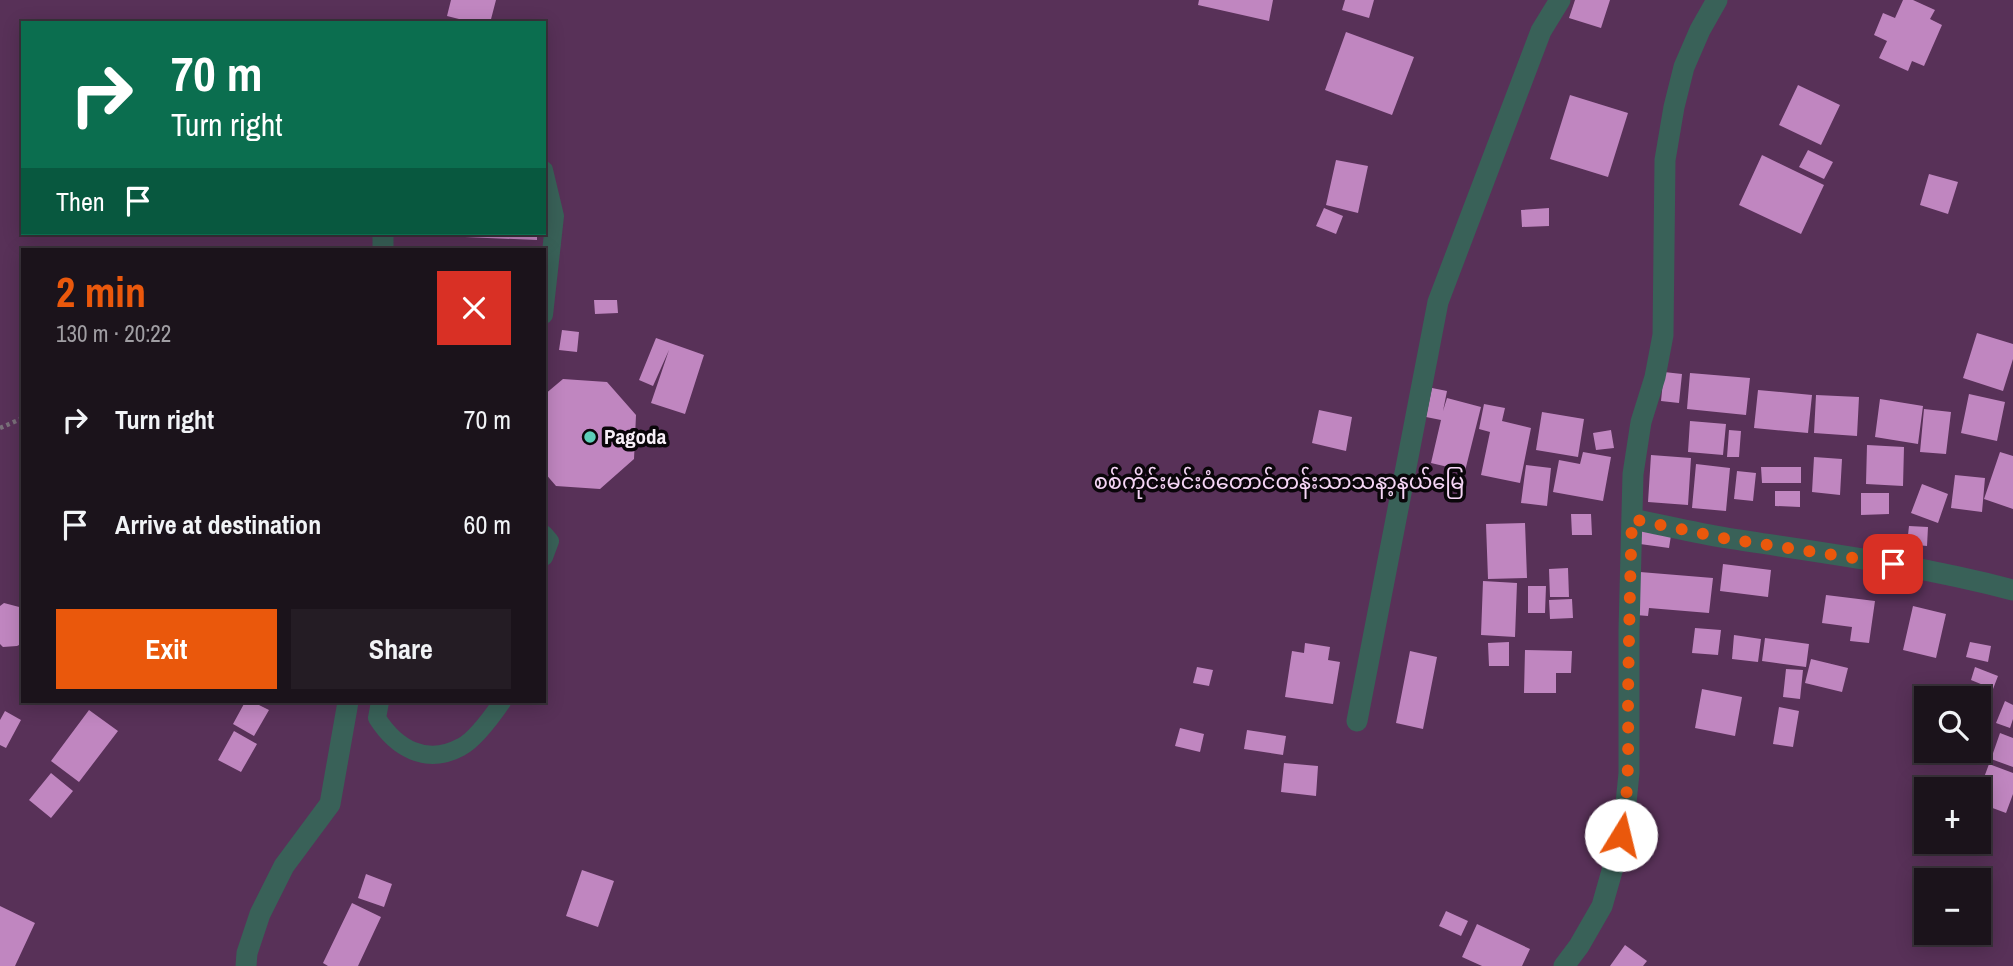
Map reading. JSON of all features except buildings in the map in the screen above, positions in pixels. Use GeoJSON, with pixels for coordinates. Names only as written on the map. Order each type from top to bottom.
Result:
{"type":"FeatureCollection","features":[{"type":"Feature","properties":{"kind":"street"},"geometry":{"type":"LineString","coordinates":[[1357,721],[1438,302],[1541,31],[1560,0]]}},
{"type":"Feature","properties":{"kind":"street"},"geometry":{"type":"LineString","coordinates":[[1564,966],[1602,906],[1625,813],[1629,774],[1633,474],[1641,422],[1655,377],[1663,335],[1665,160],[1684,67],[1717,0]]}},
{"type":"Feature","properties":{"kind":"street"},"geometry":{"type":"LineString","coordinates":[[1632,519],[1723,538],[1960,576],[2013,590]]}},
{"type":"Feature","properties":{"kind":"street"},"geometry":{"type":"LineString","coordinates":[[246,966],[247,953],[260,914],[284,866],[330,804],[348,703]]}},
{"type":"Feature","properties":{"kind":"lane"},"geometry":{"type":"LineString","coordinates":[[546,178],[555,216],[546,297]]}},
{"type":"Feature","properties":{"kind":"lane"},"geometry":{"type":"LineString","coordinates":[[546,536],[550,541],[546,552]]}},
{"type":"Feature","properties":{"kind":"lane"},"geometry":{"type":"LineString","coordinates":[[380,703],[377,718],[387,734],[405,748],[423,754],[439,754],[462,747],[501,703]]}},
{"type":"Feature","properties":{"kind":"path"},"geometry":{"type":"LineString","coordinates":[[0,428],[21,419]]}},
{"type":"Feature","properties":{"kind":"green space","name":"စစ်ကိုင်းမင်းဝံတောင်တန်းသာသနာ့နယ်မြေ"},"geometry":{"type":"Polygon","coordinates":[[[0,0],[2013,0],[2013,966],[0,966],[0,0]]]}},
{"type":"Feature","properties":{"kind":"place","name":"Pagoda"},"geometry":{"type":"Point","coordinates":[590,437]}},
{"type":"Feature","properties":{"kind":"route"},"geometry":{"type":"LineString","coordinates":[[1621,835],[1629,774],[1632,519],[1723,538],[1893,564]]}}]}
